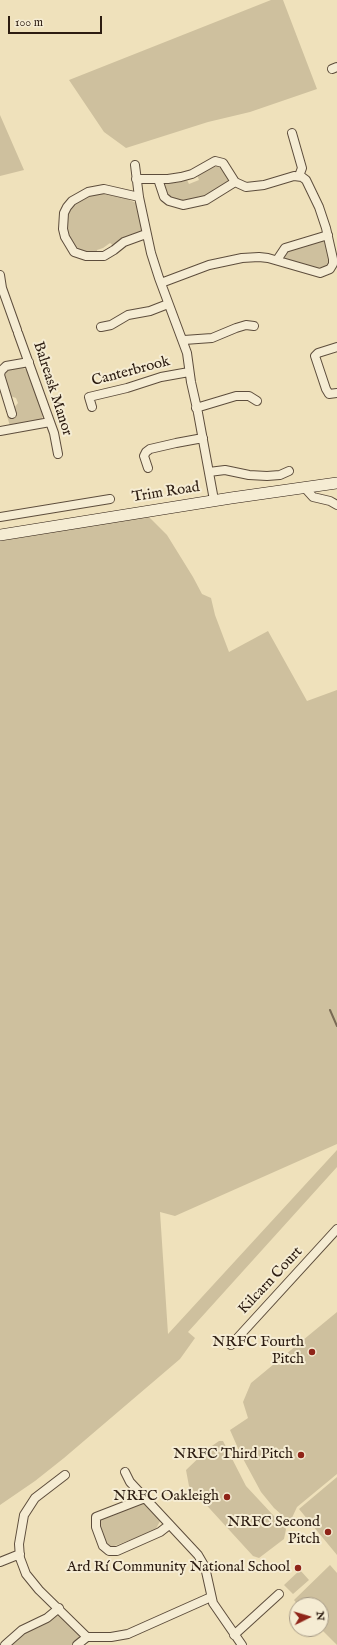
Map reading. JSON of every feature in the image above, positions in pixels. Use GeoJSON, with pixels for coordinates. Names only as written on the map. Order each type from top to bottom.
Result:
{"type":"FeatureCollection","features":[{"type":"Feature","properties":{"kind":"main road","name":"Trim Road"},"geometry":{"type":"LineString","coordinates":[[0,535],[214,500],[337,483]]}},
{"type":"Feature","properties":{"kind":"street"},"geometry":{"type":"LineString","coordinates":[[292,133],[302,168],[299,176]]}},
{"type":"Feature","properties":{"kind":"street"},"geometry":{"type":"LineString","coordinates":[[136,179],[181,177],[192,174],[215,161],[223,163],[235,182],[246,187],[299,176],[306,180],[319,207],[328,235],[333,259],[332,267],[327,271],[320,273],[312,272],[277,260],[258,257],[222,261],[160,283]]}},
{"type":"Feature","properties":{"kind":"street","name":"Canterbrook"},"geometry":{"type":"LineString","coordinates":[[135,165],[136,179],[146,234],[160,283],[184,340],[214,500]]}},
{"type":"Feature","properties":{"kind":"street"},"geometry":{"type":"LineString","coordinates":[[158,179],[164,196],[169,201],[183,205],[206,200],[235,182]]}},
{"type":"Feature","properties":{"kind":"street"},"geometry":{"type":"LineString","coordinates":[[139,197],[104,189],[88,192],[72,201],[67,207],[64,213],[63,229],[67,241],[74,252],[86,256],[104,256],[124,242],[146,234]]}},
{"type":"Feature","properties":{"kind":"street"},"geometry":{"type":"LineString","coordinates":[[277,260],[285,248],[328,235]]}},
{"type":"Feature","properties":{"kind":"street","name":"Balreask Manor"},"geometry":{"type":"LineString","coordinates":[[0,275],[1,288],[18,331],[54,433],[58,454]]}},
{"type":"Feature","properties":{"kind":"street"},"geometry":{"type":"LineString","coordinates":[[101,327],[111,325],[128,316],[150,311],[168,304]]}},
{"type":"Feature","properties":{"kind":"street","name":"Canterbrook"},"geometry":{"type":"LineString","coordinates":[[184,340],[212,338],[246,325],[254,326]]}},
{"type":"Feature","properties":{"kind":"street"},"geometry":{"type":"LineString","coordinates":[[337,347],[318,353],[315,356],[326,389],[329,394],[337,393]]}},
{"type":"Feature","properties":{"kind":"street"},"geometry":{"type":"LineString","coordinates":[[12,414],[0,375],[1,371],[6,366],[29,362]]}},
{"type":"Feature","properties":{"kind":"street","name":"Canterbrook"},"geometry":{"type":"LineString","coordinates":[[92,407],[89,397],[127,388],[161,377],[190,372]]}},
{"type":"Feature","properties":{"kind":"street"},"geometry":{"type":"LineString","coordinates":[[196,408],[236,396],[249,396],[258,401]]}},
{"type":"Feature","properties":{"kind":"street"},"geometry":{"type":"LineString","coordinates":[[0,431],[50,422]]}},
{"type":"Feature","properties":{"kind":"street"},"geometry":{"type":"LineString","coordinates":[[148,468],[144,456],[146,452],[170,444],[203,438]]}},
{"type":"Feature","properties":{"kind":"street"},"geometry":{"type":"LineString","coordinates":[[209,472],[225,470],[249,475],[267,476],[280,475],[289,471]]}},
{"type":"Feature","properties":{"kind":"street"},"geometry":{"type":"LineString","coordinates":[[304,487],[313,497],[330,501],[337,505]]}},
{"type":"Feature","properties":{"kind":"street"},"geometry":{"type":"LineString","coordinates":[[0,517],[110,499]]}},
{"type":"Feature","properties":{"kind":"street","name":"Kilcarn Court"},"geometry":{"type":"LineString","coordinates":[[231,1345],[335,1235]]}},
{"type":"Feature","properties":{"kind":"street"},"geometry":{"type":"LineString","coordinates":[[125,1472],[130,1482],[198,1555],[205,1567],[211,1597],[217,1610],[242,1645]]}},
{"type":"Feature","properties":{"kind":"street"},"geometry":{"type":"LineString","coordinates":[[65,1475],[35,1498],[24,1515],[19,1544],[20,1554],[26,1574],[39,1590],[87,1636],[111,1637],[128,1634],[211,1597]]}},
{"type":"Feature","properties":{"kind":"street"},"geometry":{"type":"LineString","coordinates":[[145,1498],[96,1517],[96,1526],[103,1546],[109,1551],[117,1551],[160,1532],[169,1525]]}},
{"type":"Feature","properties":{"kind":"street"},"geometry":{"type":"LineString","coordinates":[[0,1562],[20,1554]]}},
{"type":"Feature","properties":{"kind":"street"},"geometry":{"type":"LineString","coordinates":[[234,1635],[279,1594]]}},
{"type":"Feature","properties":{"kind":"street"},"geometry":{"type":"LineString","coordinates":[[5,1645],[22,1630],[47,1618],[59,1608]]}},
{"type":"Feature","properties":{"kind":"street"},"geometry":{"type":"LineString","coordinates":[[77,1645],[87,1636]]}},
{"type":"Feature","properties":{"kind":"shaded area"},"geometry":{"type":"Polygon","coordinates":[[[271,0],[283,0],[317,89],[250,112],[208,122],[126,148],[104,132],[69,80],[271,0]]]}},
{"type":"Feature","properties":{"kind":"shaded area"},"geometry":{"type":"Polygon","coordinates":[[[0,115],[24,170],[0,176],[0,115]]]}},
{"type":"Feature","properties":{"kind":"shaded area"},"geometry":{"type":"Polygon","coordinates":[[[217,166],[221,168],[230,181],[220,191],[188,202],[175,201],[165,193],[164,184],[187,180],[189,184],[199,180],[197,175],[208,168],[217,166]]]}},
{"type":"Feature","properties":{"kind":"shaded area"},"geometry":{"type":"Polygon","coordinates":[[[97,192],[117,194],[136,203],[142,231],[114,246],[110,243],[97,250],[97,254],[82,253],[76,250],[71,243],[65,229],[68,210],[77,201],[97,192]]]}},
{"type":"Feature","properties":{"kind":"shaded area"},"geometry":{"type":"Polygon","coordinates":[[[324,241],[328,244],[331,264],[324,270],[287,260],[284,257],[285,252],[324,241]]]}},
{"type":"Feature","properties":{"kind":"shaded area"},"geometry":{"type":"Polygon","coordinates":[[[22,367],[28,371],[43,414],[42,419],[39,421],[10,426],[7,416],[15,413],[13,409],[18,403],[16,398],[10,396],[4,372],[22,367]]]}},
{"type":"Feature","properties":{"kind":"shaded area"},"geometry":{"type":"Polygon","coordinates":[[[148,516],[167,535],[202,594],[211,598],[215,615],[229,652],[268,631],[307,701],[337,690],[337,1144],[175,1216],[160,1212],[168,1334],[337,1150],[337,1167],[188,1332],[195,1338],[180,1359],[64,1458],[35,1481],[0,1505],[0,541],[148,516]]]}},
{"type":"Feature","properties":{"kind":"shaded area"},"geometry":{"type":"Polygon","coordinates":[[[337,1312],[337,1474],[297,1507],[290,1522],[274,1508],[261,1492],[241,1455],[230,1430],[248,1418],[243,1402],[251,1383],[337,1312]]]}},
{"type":"Feature","properties":{"kind":"shaded area","name":"NRFC Oakleigh"},"geometry":{"type":"Polygon","coordinates":[[[219,1441],[223,1441],[246,1486],[286,1529],[284,1539],[259,1558],[253,1556],[189,1486],[186,1470],[209,1448],[219,1441]]]}},
{"type":"Feature","properties":{"kind":"shaded area","name":"NRFC Second Pitch"},"geometry":{"type":"Polygon","coordinates":[[[337,1477],[337,1555],[299,1509],[337,1477]]]}},
{"type":"Feature","properties":{"kind":"shaded area"},"geometry":{"type":"Polygon","coordinates":[[[142,1502],[159,1518],[160,1521],[156,1529],[109,1548],[106,1545],[99,1525],[99,1519],[142,1502]]]}},
{"type":"Feature","properties":{"kind":"shaded area"},"geometry":{"type":"Polygon","coordinates":[[[330,1565],[337,1573],[337,1645],[329,1637],[329,1597],[297,1597],[330,1565]]]}},
{"type":"Feature","properties":{"kind":"shaded area"},"geometry":{"type":"Polygon","coordinates":[[[300,1570],[309,1580],[293,1594],[284,1585],[300,1570]]]}},
{"type":"Feature","properties":{"kind":"shaded area"},"geometry":{"type":"Polygon","coordinates":[[[58,1615],[63,1616],[79,1631],[79,1638],[72,1645],[10,1645],[26,1632],[44,1624],[58,1615]]]}},
{"type":"Feature","properties":{"kind":"waterway"},"geometry":{"type":"LineString","coordinates":[[330,1010],[337,1026]]}},
{"type":"Feature","properties":{"kind":"place","name":"NRFC Fourth Pitch"},"geometry":{"type":"Point","coordinates":[312,1352]}},
{"type":"Feature","properties":{"kind":"place","name":"NRFC Third Pitch"},"geometry":{"type":"Point","coordinates":[301,1455]}},
{"type":"Feature","properties":{"kind":"place","name":"NRFC Oakleigh"},"geometry":{"type":"Point","coordinates":[227,1497]}},
{"type":"Feature","properties":{"kind":"place","name":"NRFC Second Pitch"},"geometry":{"type":"Point","coordinates":[328,1532]}},
{"type":"Feature","properties":{"kind":"place","name":"Ard Rí Community National School"},"geometry":{"type":"Point","coordinates":[298,1568]}}]}
